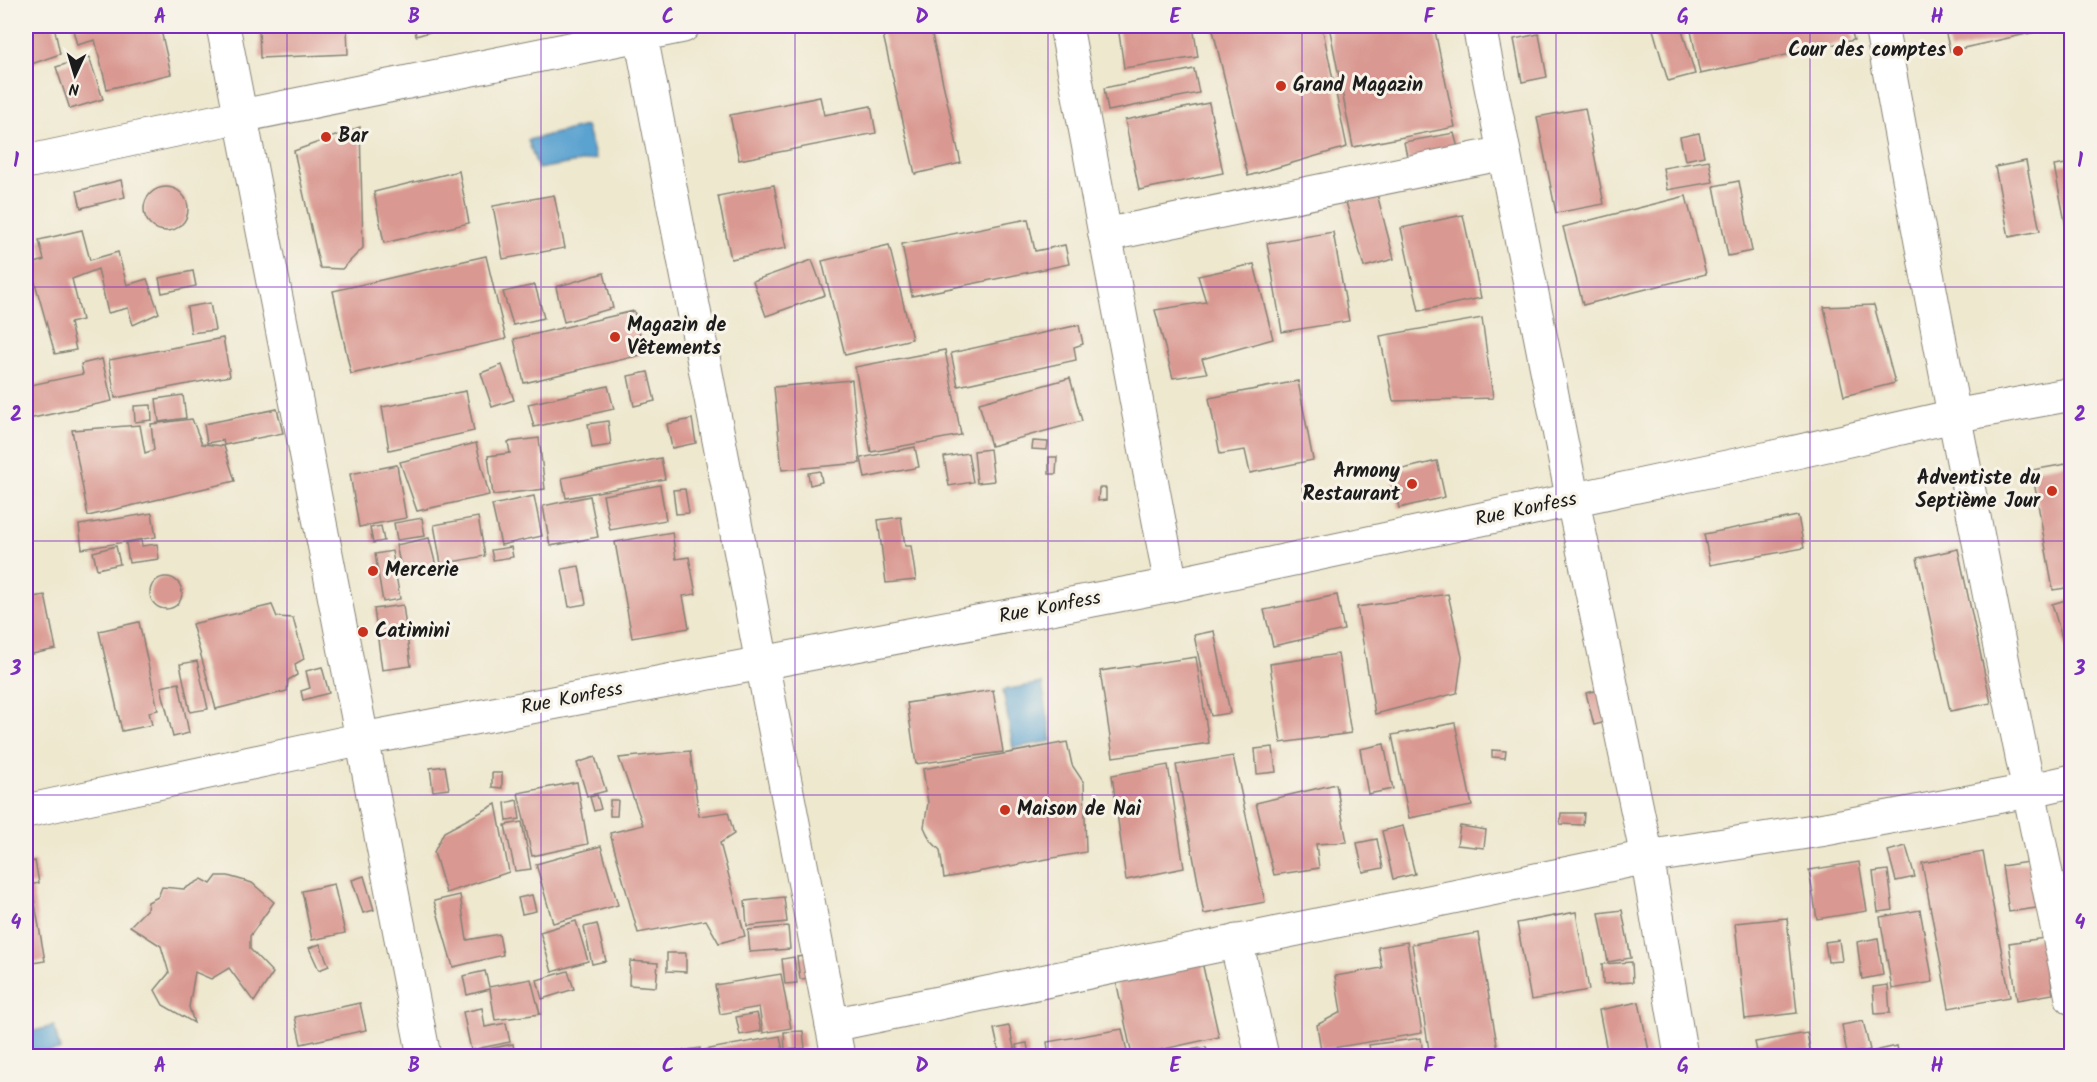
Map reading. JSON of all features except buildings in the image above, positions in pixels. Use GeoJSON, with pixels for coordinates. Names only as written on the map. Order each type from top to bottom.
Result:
{"type":"FeatureCollection","features":[{"type":"Feature","properties":{"kind":"street"},"geometry":{"type":"LineString","coordinates":[[223,26],[424,1056]]}},
{"type":"Feature","properties":{"kind":"street"},"geometry":{"type":"LineString","coordinates":[[26,162],[639,30],[683,26]]}},
{"type":"Feature","properties":{"kind":"street"},"geometry":{"type":"LineString","coordinates":[[1066,26],[1171,585]]}},
{"type":"Feature","properties":{"kind":"street"},"geometry":{"type":"LineString","coordinates":[[1479,26],[1573,501],[1647,857],[1681,1056]]}},
{"type":"Feature","properties":{"kind":"street"},"geometry":{"type":"LineString","coordinates":[[1881,26],[1954,416],[2028,791],[2072,998]]}},
{"type":"Feature","properties":{"kind":"street"},"geometry":{"type":"LineString","coordinates":[[639,30],[835,1041],[1236,941],[1647,857],[1820,830],[2072,781]]}},
{"type":"Feature","properties":{"kind":"street"},"geometry":{"type":"LineString","coordinates":[[1105,235],[1504,153]]}},
{"type":"Feature","properties":{"kind":"street","name":"Rue Konfess"},"geometry":{"type":"LineString","coordinates":[[26,811],[363,739],[1171,585],[1573,501],[1954,416],[2072,394]]}},
{"type":"Feature","properties":{"kind":"street"},"geometry":{"type":"LineString","coordinates":[[1236,941],[1262,1056]]}},
{"type":"Feature","properties":{"kind":"water"},"geometry":{"type":"Polygon","coordinates":[[[586,126],[596,159],[538,169],[528,140],[586,126]]]}},
{"type":"Feature","properties":{"kind":"water"},"geometry":{"type":"Polygon","coordinates":[[[1042,683],[1052,741],[1013,748],[1003,690],[1042,683]]]}},
{"type":"Feature","properties":{"kind":"water"},"geometry":{"type":"Polygon","coordinates":[[[54,1026],[60,1050],[26,1056],[26,1033],[54,1026]]]}},
{"type":"Feature","properties":{"kind":"place","name":"Cour des comptes"},"geometry":{"type":"Point","coordinates":[1958,51]}},
{"type":"Feature","properties":{"kind":"place","name":"Grand Magazin"},"geometry":{"type":"Point","coordinates":[1281,86]}},
{"type":"Feature","properties":{"kind":"place","name":"Bar"},"geometry":{"type":"Point","coordinates":[326,137]}},
{"type":"Feature","properties":{"kind":"place","name":"Magazin de Vêtements"},"geometry":{"type":"Point","coordinates":[615,337]}},
{"type":"Feature","properties":{"kind":"place","name":"Armony Restaurant"},"geometry":{"type":"Point","coordinates":[1412,484]}},
{"type":"Feature","properties":{"kind":"place","name":"Adventiste du Septième Jour"},"geometry":{"type":"Point","coordinates":[2052,491]}},
{"type":"Feature","properties":{"kind":"place","name":"Mercerie"},"geometry":{"type":"Point","coordinates":[373,571]}},
{"type":"Feature","properties":{"kind":"place","name":"Catimini"},"geometry":{"type":"Point","coordinates":[363,632]}},
{"type":"Feature","properties":{"kind":"place","name":"Maison de Nai"},"geometry":{"type":"Point","coordinates":[1005,810]}}]}
